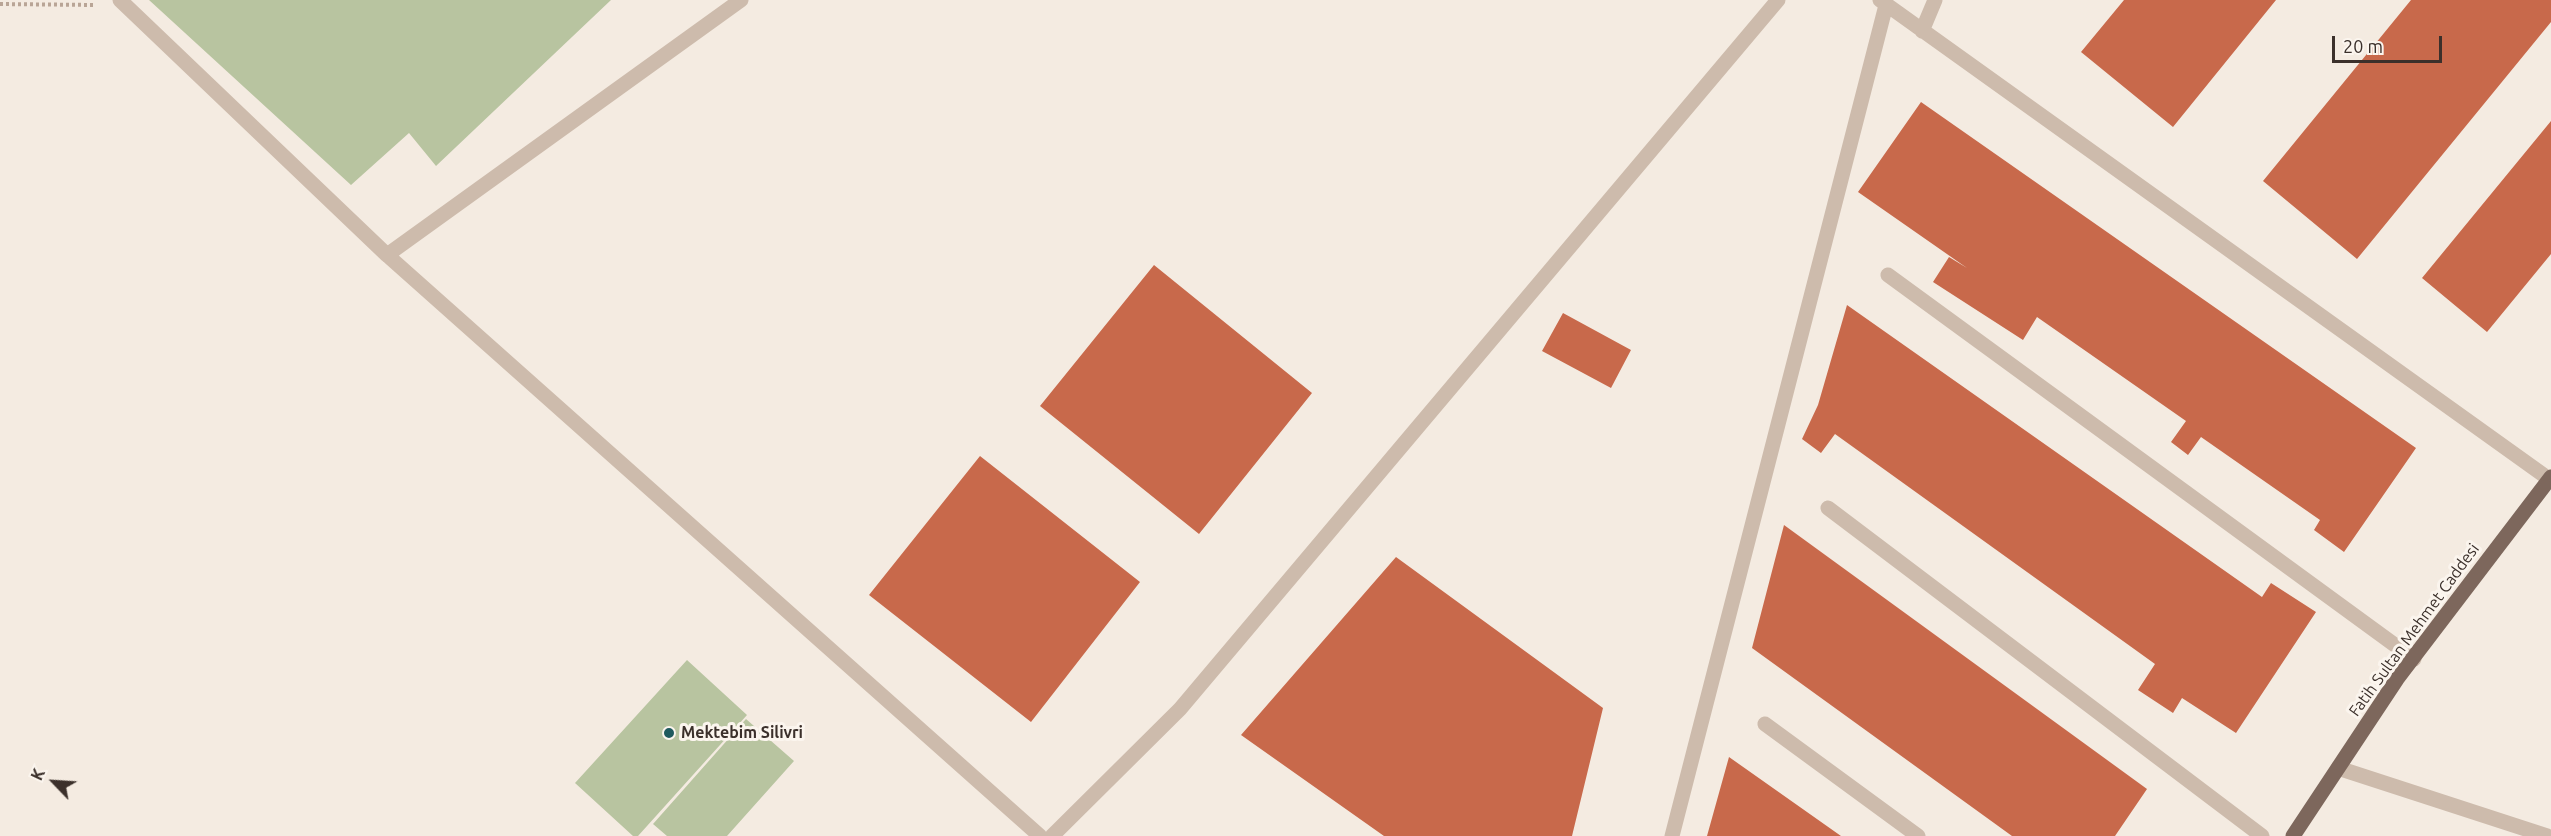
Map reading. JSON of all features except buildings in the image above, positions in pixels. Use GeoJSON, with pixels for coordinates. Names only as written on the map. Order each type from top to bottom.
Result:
{"type":"FeatureCollection","features":[{"type":"Feature","properties":{"kind":"main road","name":"Fatih Sultan Mehmet Caddesi"},"geometry":{"type":"LineString","coordinates":[[2293,836],[2397,679],[2550,476]]}},
{"type":"Feature","properties":{"kind":"street"},"geometry":{"type":"LineString","coordinates":[[387,255],[741,0]]}},
{"type":"Feature","properties":{"kind":"street"},"geometry":{"type":"LineString","coordinates":[[1052,836],[1180,709],[1778,0]]}},
{"type":"Feature","properties":{"kind":"street"},"geometry":{"type":"LineString","coordinates":[[1922,30],[1935,0]]}},
{"type":"Feature","properties":{"kind":"street"},"geometry":{"type":"LineString","coordinates":[[122,2],[387,255],[1040,836]]}},
{"type":"Feature","properties":{"kind":"street"},"geometry":{"type":"LineString","coordinates":[[1672,836],[1883,2],[2550,476]]}},
{"type":"Feature","properties":{"kind":"street"},"geometry":{"type":"LineString","coordinates":[[1888,275],[2414,659]]}},
{"type":"Feature","properties":{"kind":"street"},"geometry":{"type":"LineString","coordinates":[[1828,508],[2262,836]]}},
{"type":"Feature","properties":{"kind":"street"},"geometry":{"type":"LineString","coordinates":[[1765,724],[1918,836]]}},
{"type":"Feature","properties":{"kind":"street"},"geometry":{"type":"LineString","coordinates":[[2338,768],[2547,836]]}},
{"type":"Feature","properties":{"kind":"path"},"geometry":{"type":"LineString","coordinates":[[0,4],[122,2]]}},
{"type":"Feature","properties":{"kind":"green space"},"geometry":{"type":"Polygon","coordinates":[[[149,0],[611,0],[436,166],[409,133],[351,185],[149,0]]]}},
{"type":"Feature","properties":{"kind":"green space"},"geometry":{"type":"Polygon","coordinates":[[[687,660],[747,715],[638,836],[633,836],[575,783],[687,660]]]}},
{"type":"Feature","properties":{"kind":"green space"},"geometry":{"type":"Polygon","coordinates":[[[746,719],[794,761],[727,836],[667,836],[653,824],[746,719]]]}},
{"type":"Feature","properties":{"kind":"place","name":"Mektebim Silivri"},"geometry":{"type":"Point","coordinates":[669,733]}}]}
